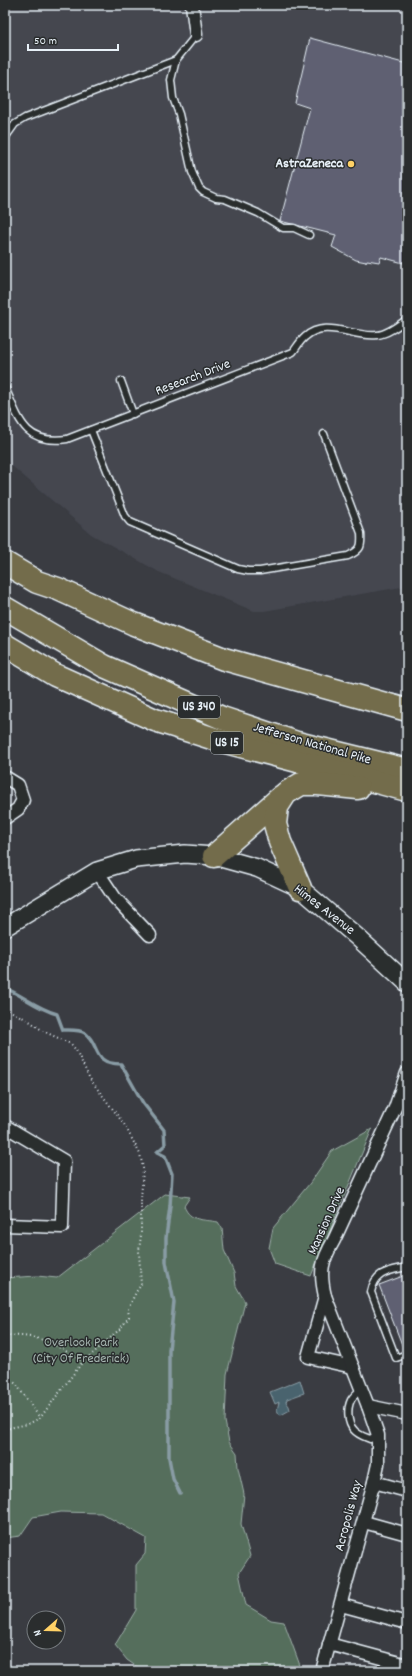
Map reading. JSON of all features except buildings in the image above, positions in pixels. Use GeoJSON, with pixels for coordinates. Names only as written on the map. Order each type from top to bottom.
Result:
{"type":"FeatureCollection","features":[{"type":"Feature","properties":{"kind":"highway"},"geometry":{"type":"LineString","coordinates":[[5,550],[43,575],[58,589]]}},
{"type":"Feature","properties":{"kind":"highway"},"geometry":{"type":"LineString","coordinates":[[5,563],[37,582],[58,589],[134,624],[224,659],[407,710]]}},
{"type":"Feature","properties":{"kind":"highway","name":"Jefferson National Pike"},"geometry":{"type":"LineString","coordinates":[[5,608],[104,666],[222,718],[297,742],[407,770]]}},
{"type":"Feature","properties":{"kind":"highway"},"geometry":{"type":"LineString","coordinates":[[5,632],[55,674]]}},
{"type":"Feature","properties":{"kind":"highway","name":"US 15"},"geometry":{"type":"LineString","coordinates":[[5,644],[55,674],[156,720],[218,740],[407,791]]}},
{"type":"Feature","properties":{"kind":"highway"},"geometry":{"type":"LineString","coordinates":[[214,856],[286,793],[301,784],[407,791]]}},
{"type":"Feature","properties":{"kind":"highway"},"geometry":{"type":"LineString","coordinates":[[286,793],[277,807],[275,824],[280,842],[300,888]]}},
{"type":"Feature","properties":{"kind":"street"},"geometry":{"type":"LineString","coordinates":[[192,5],[196,35]]}},
{"type":"Feature","properties":{"kind":"street"},"geometry":{"type":"LineString","coordinates":[[5,777],[18,785],[23,800],[18,809],[5,818]]}},
{"type":"Feature","properties":{"kind":"street","name":"Himes Avenue"},"geometry":{"type":"LineString","coordinates":[[5,927],[97,872],[142,858],[185,854],[214,856],[257,868],[300,888],[356,936],[407,983]]}},
{"type":"Feature","properties":{"kind":"street"},"geometry":{"type":"LineString","coordinates":[[97,872],[114,898],[150,935]]}},
{"type":"Feature","properties":{"kind":"street","name":"Mansion Drive"},"geometry":{"type":"LineString","coordinates":[[368,1406],[325,1296],[321,1282],[324,1259],[395,1108],[407,1073]]}},
{"type":"Feature","properties":{"kind":"street"},"geometry":{"type":"LineString","coordinates":[[5,1126],[64,1161],[62,1227],[5,1225]]}},
{"type":"Feature","properties":{"kind":"street"},"geometry":{"type":"LineString","coordinates":[[325,1296],[308,1358],[353,1367]]}},
{"type":"Feature","properties":{"kind":"street"},"geometry":{"type":"LineString","coordinates":[[368,1406],[407,1414]]}},
{"type":"Feature","properties":{"kind":"street","name":"Acropolis Way"},"geometry":{"type":"LineString","coordinates":[[322,1671],[364,1522],[378,1464],[378,1435],[368,1406]]}},
{"type":"Feature","properties":{"kind":"street"},"geometry":{"type":"LineString","coordinates":[[374,1482],[407,1491]]}},
{"type":"Feature","properties":{"kind":"street"},"geometry":{"type":"LineString","coordinates":[[364,1522],[407,1534]]}},
{"type":"Feature","properties":{"kind":"street"},"geometry":{"type":"LineString","coordinates":[[341,1605],[407,1623]]}},
{"type":"Feature","properties":{"kind":"street"},"geometry":{"type":"LineString","coordinates":[[329,1644],[407,1665]]}},
{"type":"Feature","properties":{"kind":"lane"},"geometry":{"type":"LineString","coordinates":[[196,35],[176,60],[171,80],[173,98],[192,172],[199,188],[203,192],[216,198],[225,199],[258,213],[283,228],[294,228],[309,235]]}},
{"type":"Feature","properties":{"kind":"lane"},"geometry":{"type":"LineString","coordinates":[[5,138],[15,124],[25,118],[176,60]]}},
{"type":"Feature","properties":{"kind":"lane","name":"Research Drive"},"geometry":{"type":"LineString","coordinates":[[5,387],[18,418],[35,436],[46,440],[67,439],[293,352],[305,336],[314,331],[327,328],[365,336],[379,335],[394,328],[407,319]]}},
{"type":"Feature","properties":{"kind":"lane"},"geometry":{"type":"LineString","coordinates":[[121,381],[133,414]]}},
{"type":"Feature","properties":{"kind":"lane"},"geometry":{"type":"LineString","coordinates":[[91,430],[125,516],[130,522],[238,569],[260,571],[348,556],[358,551],[361,544],[361,533],[324,434]]}},
{"type":"Feature","properties":{"kind":"lane"},"geometry":{"type":"LineString","coordinates":[[407,1267],[389,1271],[378,1276],[372,1284],[371,1292],[396,1358],[407,1354]]}},
{"type":"Feature","properties":{"kind":"lane"},"geometry":{"type":"LineString","coordinates":[[362,1389],[351,1399],[348,1411],[353,1430],[370,1439],[378,1435]]}},
{"type":"Feature","properties":{"kind":"path"},"geometry":{"type":"LineString","coordinates":[[5,1008],[32,1022],[43,1032],[64,1040],[76,1050],[90,1078],[124,1124],[140,1154],[143,1168],[141,1235],[139,1251],[141,1285],[128,1308],[129,1317],[120,1328],[83,1362],[40,1418],[28,1424],[5,1429]]}},
{"type":"Feature","properties":{"kind":"path"},"geometry":{"type":"LineString","coordinates":[[5,1336],[34,1336],[57,1345],[83,1362]]}},
{"type":"Feature","properties":{"kind":"path"},"geometry":{"type":"LineString","coordinates":[[5,1375],[16,1384],[40,1418]]}},
{"type":"Feature","properties":{"kind":"shaded area"},"geometry":{"type":"Polygon","coordinates":[[[5,5],[407,5],[407,586],[264,611],[254,611],[159,572],[91,534],[5,460],[5,5]]]}},
{"type":"Feature","properties":{"kind":"green space"},"geometry":{"type":"Polygon","coordinates":[[[372,1129],[311,1276],[275,1264],[269,1248],[273,1228],[310,1183],[332,1151],[372,1129]]]}},
{"type":"Feature","properties":{"kind":"green space","name":"Overlook Park (City Of Frederick)"},"geometry":{"type":"Polygon","coordinates":[[[165,1194],[190,1197],[184,1206],[190,1215],[198,1219],[218,1222],[222,1228],[224,1250],[234,1273],[236,1286],[245,1302],[227,1374],[225,1421],[229,1442],[237,1453],[238,1468],[244,1494],[241,1524],[250,1556],[239,1573],[246,1605],[271,1620],[284,1622],[302,1671],[143,1671],[127,1660],[115,1645],[136,1610],[136,1565],[145,1554],[146,1538],[101,1513],[61,1512],[33,1517],[20,1536],[5,1538],[5,1278],[37,1276],[57,1278],[165,1194]]]}},
{"type":"Feature","properties":{"kind":"water"},"geometry":{"type":"Polygon","coordinates":[[[300,1380],[304,1393],[287,1399],[286,1402],[290,1410],[281,1415],[279,1414],[277,1410],[279,1402],[275,1404],[270,1392],[300,1380]]]}},
{"type":"Feature","properties":{"kind":"waterway"},"geometry":{"type":"LineString","coordinates":[[5,988],[43,1009],[57,1014],[63,1030],[77,1030],[85,1033],[105,1061],[121,1064],[143,1103],[164,1130],[165,1145],[157,1152],[165,1156],[172,1174],[166,1238],[166,1262],[174,1302],[169,1350],[169,1458],[173,1479],[180,1493]]}},
{"type":"Feature","properties":{"kind":"place","name":"AstraZeneca"},"geometry":{"type":"Point","coordinates":[351,164]}}]}
